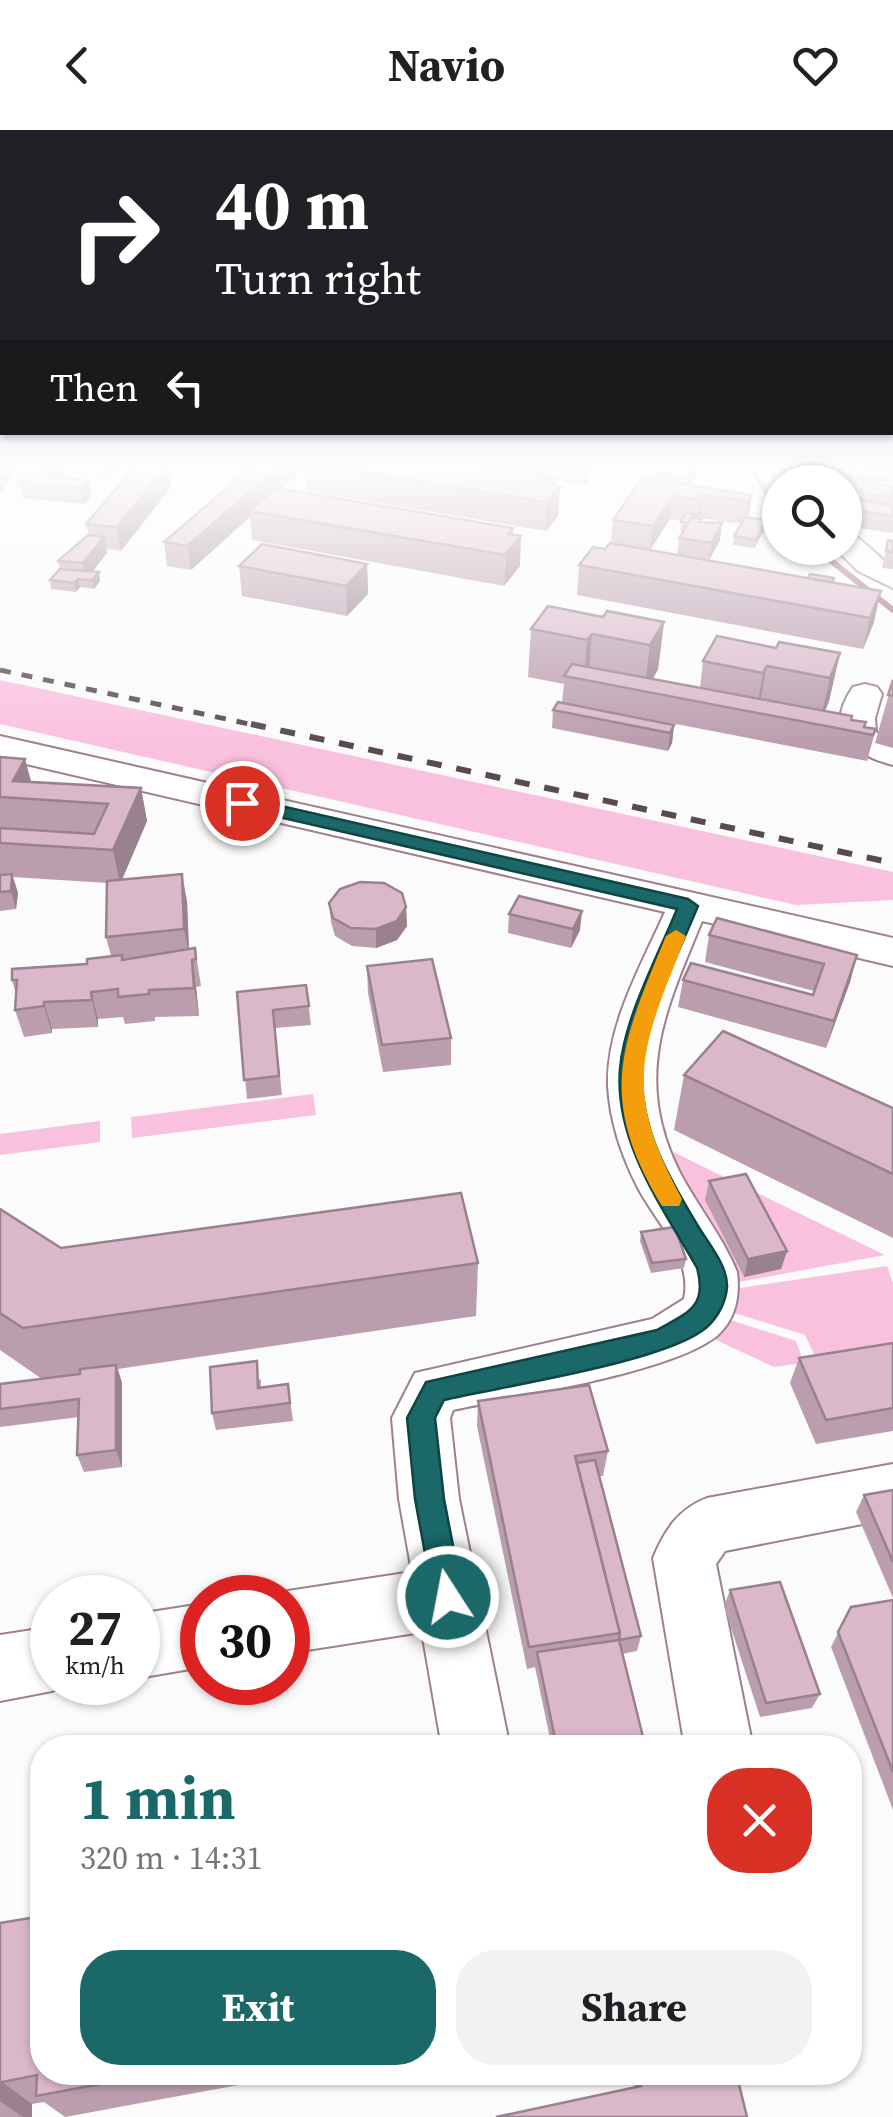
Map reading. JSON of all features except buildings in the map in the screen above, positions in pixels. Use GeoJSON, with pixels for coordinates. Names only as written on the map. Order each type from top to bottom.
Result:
{"type":"FeatureCollection","features":[{"type":"Feature","properties":{"kind":"street"},"geometry":{"type":"LineString","coordinates":[[867,559],[891,580]]}},
{"type":"Feature","properties":{"kind":"street"},"geometry":{"type":"LineString","coordinates":[[865,694],[856,719],[858,734],[866,744],[893,754]]}},
{"type":"Feature","properties":{"kind":"street"},"geometry":{"type":"LineString","coordinates":[[0,747],[893,952]]}},
{"type":"Feature","properties":{"kind":"street"},"geometry":{"type":"LineString","coordinates":[[474,1735],[429,1499],[421,1418],[436,1390],[662,1340],[696,1321],[710,1307],[714,1285],[710,1267],[657,1177],[634,1118],[631,1068],[648,1004],[688,906]]}},
{"type":"Feature","properties":{"kind":"street"},"geometry":{"type":"LineString","coordinates":[[717,1735],[684,1558],[707,1526],[893,1491]]}},
{"type":"Feature","properties":{"kind":"street"},"geometry":{"type":"LineString","coordinates":[[310,1619],[448,1597]]}},
{"type":"Feature","properties":{"kind":"street"},"geometry":{"type":"LineString","coordinates":[[0,1668],[30,1663]]}},
{"type":"Feature","properties":{"kind":"shaded area"},"geometry":{"type":"Polygon","coordinates":[[[0,680],[893,872],[893,900],[796,905],[0,724],[0,680]]]}},
{"type":"Feature","properties":{"kind":"shaded area"},"geometry":{"type":"Polygon","coordinates":[[[313,1094],[316,1115],[132,1138],[131,1117],[313,1094]]]}},
{"type":"Feature","properties":{"kind":"shaded area"},"geometry":{"type":"Polygon","coordinates":[[[100,1121],[100,1142],[0,1155],[0,1134],[100,1121]]]}},
{"type":"Feature","properties":{"kind":"shaded area"},"geometry":{"type":"Polygon","coordinates":[[[663,1147],[885,1255],[728,1284],[663,1147]]]}},
{"type":"Feature","properties":{"kind":"shaded area"},"geometry":{"type":"Polygon","coordinates":[[[887,1266],[893,1283],[893,1348],[817,1360],[805,1335],[725,1310],[733,1289],[887,1266]]]}},
{"type":"Feature","properties":{"kind":"shaded area"},"geometry":{"type":"Polygon","coordinates":[[[721,1317],[796,1341],[804,1363],[774,1367],[703,1334],[721,1317]]]}},
{"type":"Feature","properties":{"kind":"waterway"},"geometry":{"type":"LineString","coordinates":[[836,565],[893,610]]}},
{"type":"Feature","properties":{"kind":"railway"},"geometry":{"type":"LineString","coordinates":[[0,670],[263,727]]}},
{"type":"Feature","properties":{"kind":"railway"},"geometry":{"type":"LineString","coordinates":[[251,724],[893,863]]}},
{"type":"Feature","properties":{"kind":"slow traffic"},"geometry":{"type":"LineString","coordinates":[[670,1199],[634,1118],[631,1068],[648,1004],[676,936]]}},
{"type":"Feature","properties":{"kind":"route"},"geometry":{"type":"LineString","coordinates":[[242,803],[688,906],[648,1004],[631,1068],[634,1118],[657,1177],[710,1267],[714,1285],[710,1307],[696,1321],[662,1340],[436,1390],[421,1418],[429,1499],[448,1597]]}}]}
